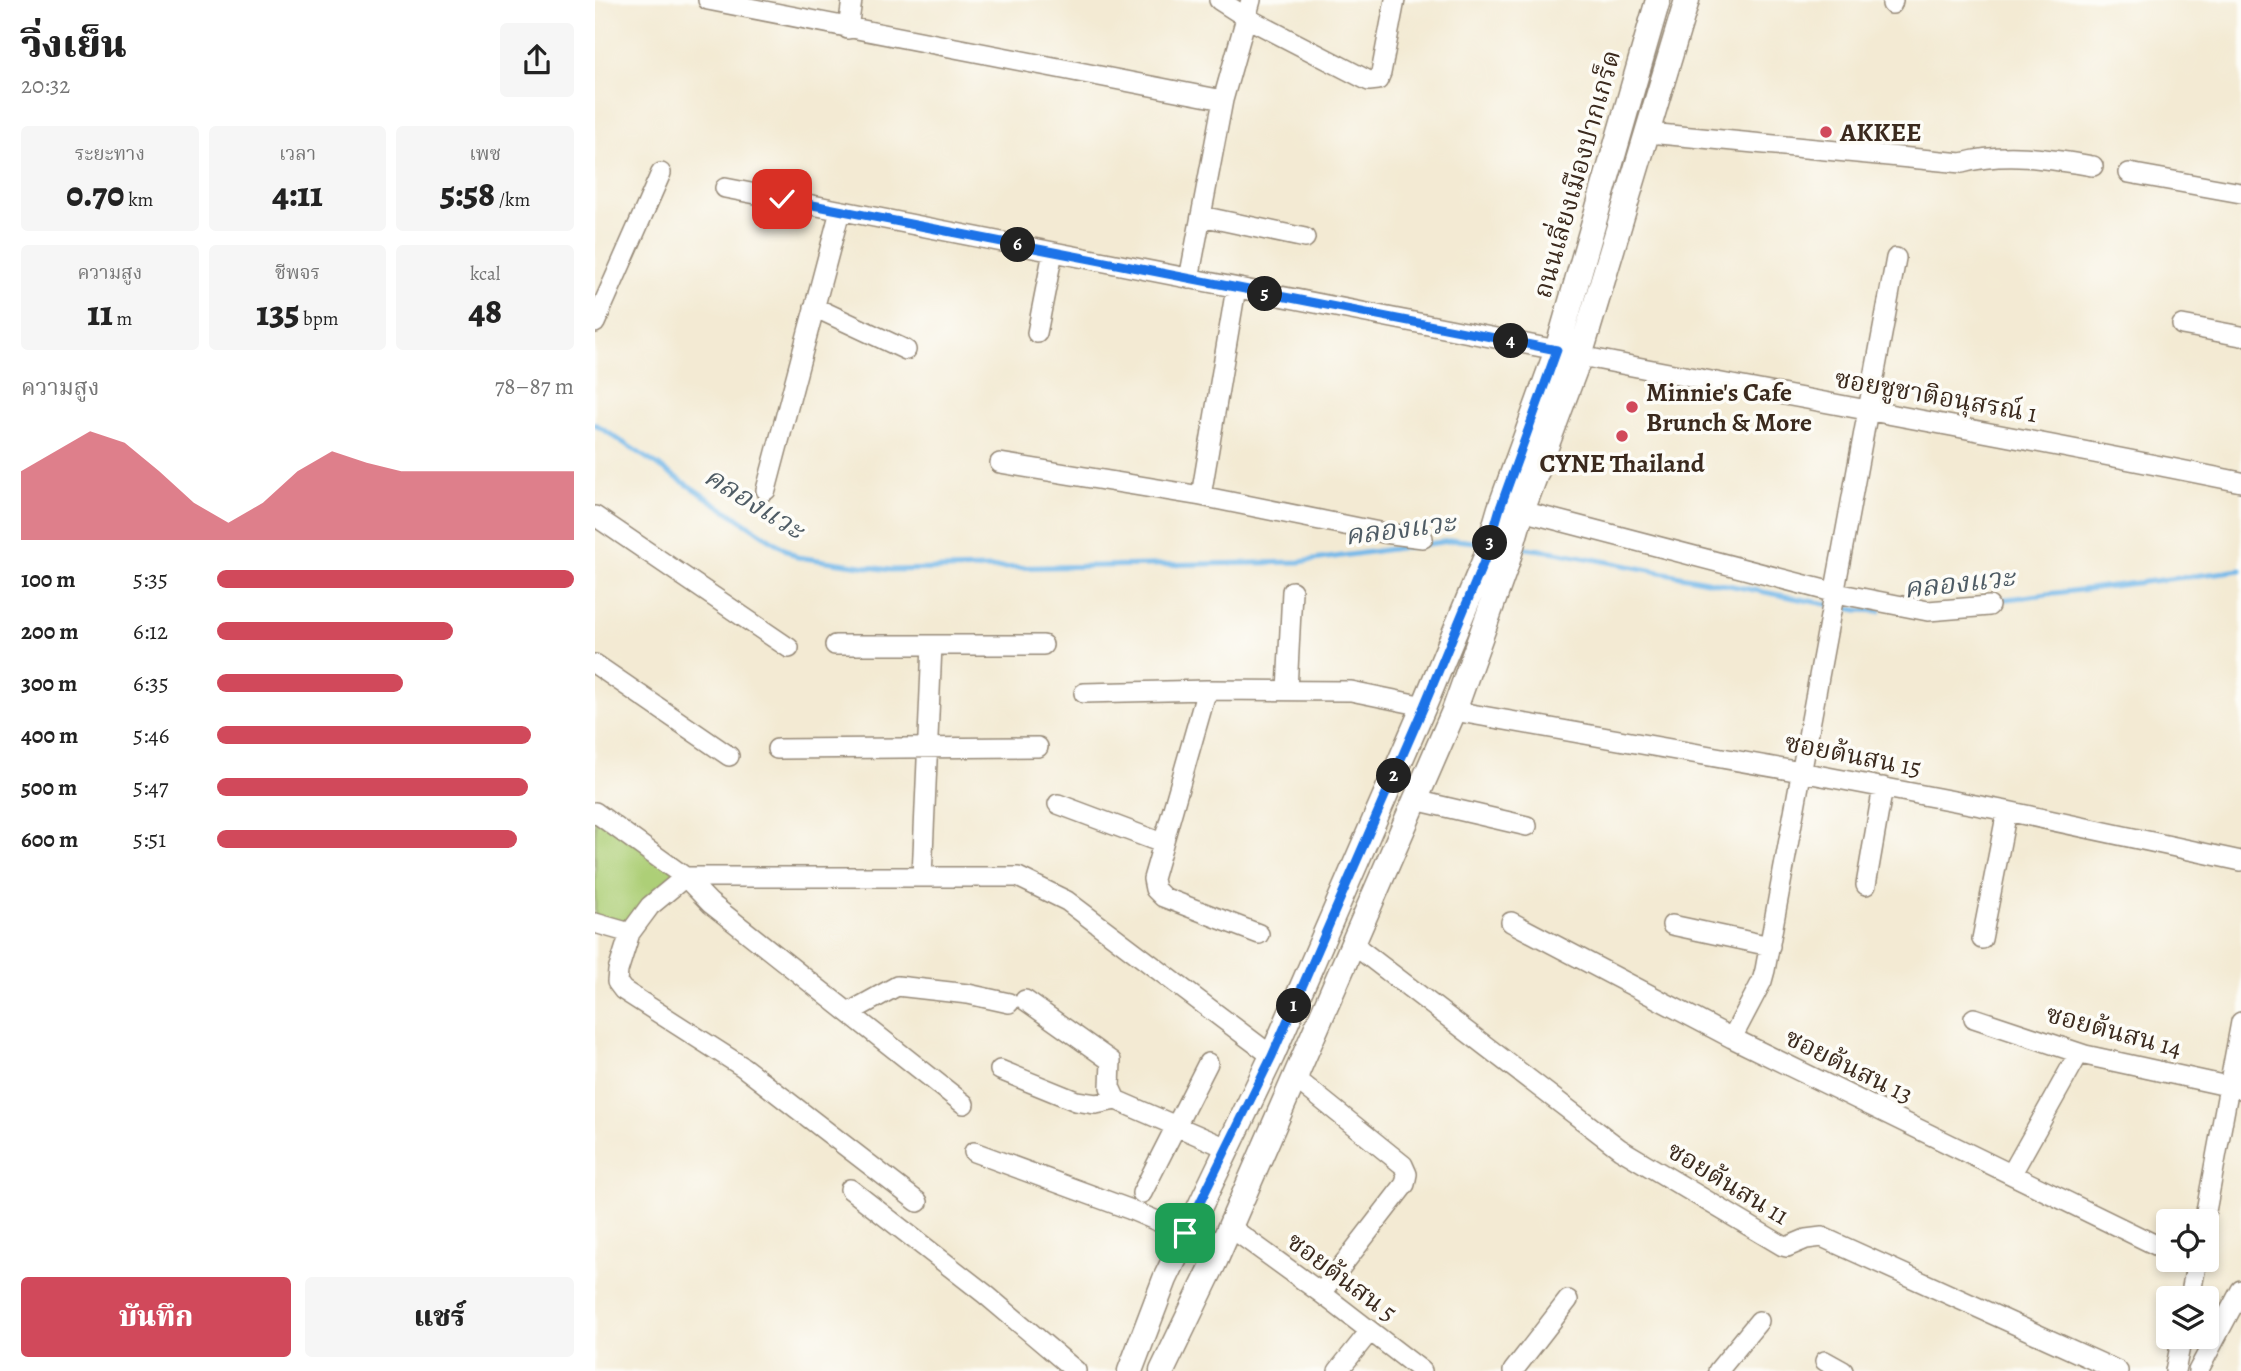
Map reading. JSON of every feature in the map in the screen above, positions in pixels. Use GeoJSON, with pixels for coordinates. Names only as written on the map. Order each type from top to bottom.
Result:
{"type":"FeatureCollection","features":[{"type":"Feature","properties":{"kind":"main road","name":"ถนนเลี่ยงเมืองปากเกร็ด"},"geometry":{"type":"LineString","coordinates":[[1569,353],[1658,0]]}},
{"type":"Feature","properties":{"kind":"main road","name":"ถนนเลี่ยงเมืองปากเกร็ด"},"geometry":{"type":"LineString","coordinates":[[1163,1371],[1216,1259],[1454,711],[1496,561],[1649,133],[1687,0]]}},
{"type":"Feature","properties":{"kind":"main road","name":"ถนนเลี่ยงเมืองปากเกร็ด"},"geometry":{"type":"LineString","coordinates":[[1130,1371],[1185,1233],[1272,1056],[1424,706],[1496,561]]}},
{"type":"Feature","properties":{"kind":"main road"},"geometry":{"type":"LineString","coordinates":[[1175,1371],[1216,1259]]}},
{"type":"Feature","properties":{"kind":"main road"},"geometry":{"type":"LineString","coordinates":[[1114,1371],[1165,1279]]}},
{"type":"Feature","properties":{"kind":"street"},"geometry":{"type":"LineString","coordinates":[[708,0],[1223,100]]}},
{"type":"Feature","properties":{"kind":"street"},"geometry":{"type":"LineString","coordinates":[[848,29],[852,0]]}},
{"type":"Feature","properties":{"kind":"street"},"geometry":{"type":"LineString","coordinates":[[1220,0],[1249,9],[1369,81],[1378,80],[1381,73],[1395,0]]}},
{"type":"Feature","properties":{"kind":"street"},"geometry":{"type":"LineString","coordinates":[[1189,279],[1223,100],[1249,9]]}},
{"type":"Feature","properties":{"kind":"street"},"geometry":{"type":"LineString","coordinates":[[1649,133],[1962,163],[1989,156],[2045,158],[2093,166]]}},
{"type":"Feature","properties":{"kind":"street"},"geometry":{"type":"LineString","coordinates":[[595,323],[661,173]]}},
{"type":"Feature","properties":{"kind":"street"},"geometry":{"type":"LineString","coordinates":[[2129,173],[2241,194]]}},
{"type":"Feature","properties":{"kind":"street","name":"ซอยชูชาติอนุสรณ์ 1"},"geometry":{"type":"LineString","coordinates":[[725,188],[2241,482]]}},
{"type":"Feature","properties":{"kind":"street"},"geometry":{"type":"LineString","coordinates":[[766,490],[840,211]]}},
{"type":"Feature","properties":{"kind":"street"},"geometry":{"type":"LineString","coordinates":[[1201,216],[1305,238]]}},
{"type":"Feature","properties":{"kind":"street"},"geometry":{"type":"LineString","coordinates":[[1037,333],[1053,252]]}},
{"type":"Feature","properties":{"kind":"street"},"geometry":{"type":"LineString","coordinates":[[1731,1038],[1762,981],[1770,946],[1870,412],[1896,258]]}},
{"type":"Feature","properties":{"kind":"street"},"geometry":{"type":"LineString","coordinates":[[1201,496],[1236,288]]}},
{"type":"Feature","properties":{"kind":"street"},"geometry":{"type":"LineString","coordinates":[[814,307],[906,351]]}},
{"type":"Feature","properties":{"kind":"street"},"geometry":{"type":"LineString","coordinates":[[2182,326],[2241,336]]}},
{"type":"Feature","properties":{"kind":"street"},"geometry":{"type":"LineString","coordinates":[[1000,463],[1201,496],[1384,533],[1423,538]]}},
{"type":"Feature","properties":{"kind":"street"},"geometry":{"type":"LineString","coordinates":[[1514,511],[1835,595],[1919,609],[1989,606]]}},
{"type":"Feature","properties":{"kind":"street"},"geometry":{"type":"LineString","coordinates":[[595,516],[789,648]]}},
{"type":"Feature","properties":{"kind":"street"},"geometry":{"type":"LineString","coordinates":[[1287,690],[1291,591]]}},
{"type":"Feature","properties":{"kind":"street"},"geometry":{"type":"LineString","coordinates":[[835,645],[1043,645]]}},
{"type":"Feature","properties":{"kind":"street"},"geometry":{"type":"LineString","coordinates":[[922,877],[932,645]]}},
{"type":"Feature","properties":{"kind":"street"},"geometry":{"type":"LineString","coordinates":[[595,663],[729,756]]}},
{"type":"Feature","properties":{"kind":"street"},"geometry":{"type":"LineString","coordinates":[[1207,690],[1162,844],[1153,879],[1155,889],[1163,897],[1259,934]]}},
{"type":"Feature","properties":{"kind":"street"},"geometry":{"type":"LineString","coordinates":[[1084,693],[1351,691],[1424,706]]}},
{"type":"Feature","properties":{"kind":"street","name":"ซอยต้นสน 15"},"geometry":{"type":"LineString","coordinates":[[1454,711],[1884,787],[2241,861]]}},
{"type":"Feature","properties":{"kind":"street"},"geometry":{"type":"LineString","coordinates":[[777,749],[1038,747]]}},
{"type":"Feature","properties":{"kind":"street"},"geometry":{"type":"LineString","coordinates":[[1866,885],[1884,787]]}},
{"type":"Feature","properties":{"kind":"street"},"geometry":{"type":"LineString","coordinates":[[1415,800],[1527,826]]}},
{"type":"Feature","properties":{"kind":"street"},"geometry":{"type":"LineString","coordinates":[[1058,804],[1162,844]]}},
{"type":"Feature","properties":{"kind":"street"},"geometry":{"type":"LineString","coordinates":[[1982,939],[2007,811]]}},
{"type":"Feature","properties":{"kind":"street"},"geometry":{"type":"LineString","coordinates":[[595,812],[685,877],[710,903],[964,1104]]}},
{"type":"Feature","properties":{"kind":"street"},"geometry":{"type":"LineString","coordinates":[[918,1202],[743,1067],[623,990],[617,982],[630,933],[650,906],[685,877],[1017,877],[1067,901],[1272,1056]]}},
{"type":"Feature","properties":{"kind":"street","name":"ซอยต้นสน 13"},"geometry":{"type":"LineString","coordinates":[[1511,922],[1731,1038],[2156,1245]]}},
{"type":"Feature","properties":{"kind":"street"},"geometry":{"type":"LineString","coordinates":[[595,923],[630,933]]}},
{"type":"Feature","properties":{"kind":"street"},"geometry":{"type":"LineString","coordinates":[[1672,925],[1770,946]]}},
{"type":"Feature","properties":{"kind":"street","name":"ซอยต้นสน 11"},"geometry":{"type":"LineString","coordinates":[[1354,945],[1620,1149],[1783,1246],[1787,1247],[1806,1238],[1822,1237],[2118,1371]]}},
{"type":"Feature","properties":{"kind":"street"},"geometry":{"type":"LineString","coordinates":[[850,1012],[897,986],[1017,1002],[1111,1061],[1110,1087],[1116,1100]]}},
{"type":"Feature","properties":{"kind":"street","name":"ซอยต้นสน 14"},"geometry":{"type":"LineString","coordinates":[[1974,1018],[2080,1053],[2234,1087]]}},
{"type":"Feature","properties":{"kind":"street"},"geometry":{"type":"LineString","coordinates":[[2207,1209],[2234,1087],[2241,1022]]}},
{"type":"Feature","properties":{"kind":"street"},"geometry":{"type":"LineString","coordinates":[[2012,1173],[2080,1053]]}},
{"type":"Feature","properties":{"kind":"street"},"geometry":{"type":"LineString","coordinates":[[1142,1192],[1208,1063]]}},
{"type":"Feature","properties":{"kind":"street"},"geometry":{"type":"LineString","coordinates":[[1000,1070],[1076,1101],[1096,1104],[1116,1100],[1227,1148]]}},
{"type":"Feature","properties":{"kind":"street"},"geometry":{"type":"LineString","coordinates":[[1295,1078],[1403,1166],[1407,1174],[1405,1184],[1321,1293]]}},
{"type":"Feature","properties":{"kind":"street"},"geometry":{"type":"LineString","coordinates":[[974,1152],[1129,1209],[1185,1233]]}},
{"type":"Feature","properties":{"kind":"street"},"geometry":{"type":"LineString","coordinates":[[851,1189],[985,1294],[1076,1371]]}},
{"type":"Feature","properties":{"kind":"street","name":"ซอยต้นสน 5"},"geometry":{"type":"LineString","coordinates":[[1230,1227],[1422,1371]]}},
{"type":"Feature","properties":{"kind":"street"},"geometry":{"type":"LineString","coordinates":[[2197,1371],[2241,1290]]}},
{"type":"Feature","properties":{"kind":"street"},"geometry":{"type":"LineString","coordinates":[[1513,1371],[1568,1300]]}},
{"type":"Feature","properties":{"kind":"street"},"geometry":{"type":"LineString","coordinates":[[1718,1371],[1759,1321]]}},
{"type":"Feature","properties":{"kind":"street"},"geometry":{"type":"LineString","coordinates":[[1338,1371],[1370,1331]]}},
{"type":"Feature","properties":{"kind":"street"},"geometry":{"type":"LineString","coordinates":[[2175,1371],[2180,1349]]}},
{"type":"Feature","properties":{"kind":"street"},"geometry":{"type":"LineString","coordinates":[[1825,1361],[1843,1371]]}},
{"type":"Feature","properties":{"kind":"green space"},"geometry":{"type":"Polygon","coordinates":[[[595,812],[685,877],[630,933],[595,923],[595,812]]]}},
{"type":"Feature","properties":{"kind":"waterway","name":"คลองแวะ"},"geometry":{"type":"LineString","coordinates":[[595,424],[797,557],[890,570],[1299,562],[1456,540],[1484,543]]}},
{"type":"Feature","properties":{"kind":"waterway","name":"คลองแวะ"},"geometry":{"type":"LineString","coordinates":[[1518,547],[1857,610],[1880,611]]}},
{"type":"Feature","properties":{"kind":"waterway","name":"คลองแวะ"},"geometry":{"type":"LineString","coordinates":[[1991,601],[2241,570]]}},
{"type":"Feature","properties":{"kind":"place","name":"AKKEE"},"geometry":{"type":"Point","coordinates":[1826,132]}},
{"type":"Feature","properties":{"kind":"place","name":"Minnie's Cafe Brunch & More"},"geometry":{"type":"Point","coordinates":[1632,407]}},
{"type":"Feature","properties":{"kind":"place","name":"CYNE Thailand"},"geometry":{"type":"Point","coordinates":[1622,436]}},
{"type":"Feature","properties":{"kind":"route"},"geometry":{"type":"LineString","coordinates":[[782,199],[1557,350],[1500,508],[1485,559],[1424,706],[1272,1056],[1185,1233]]}}]}
